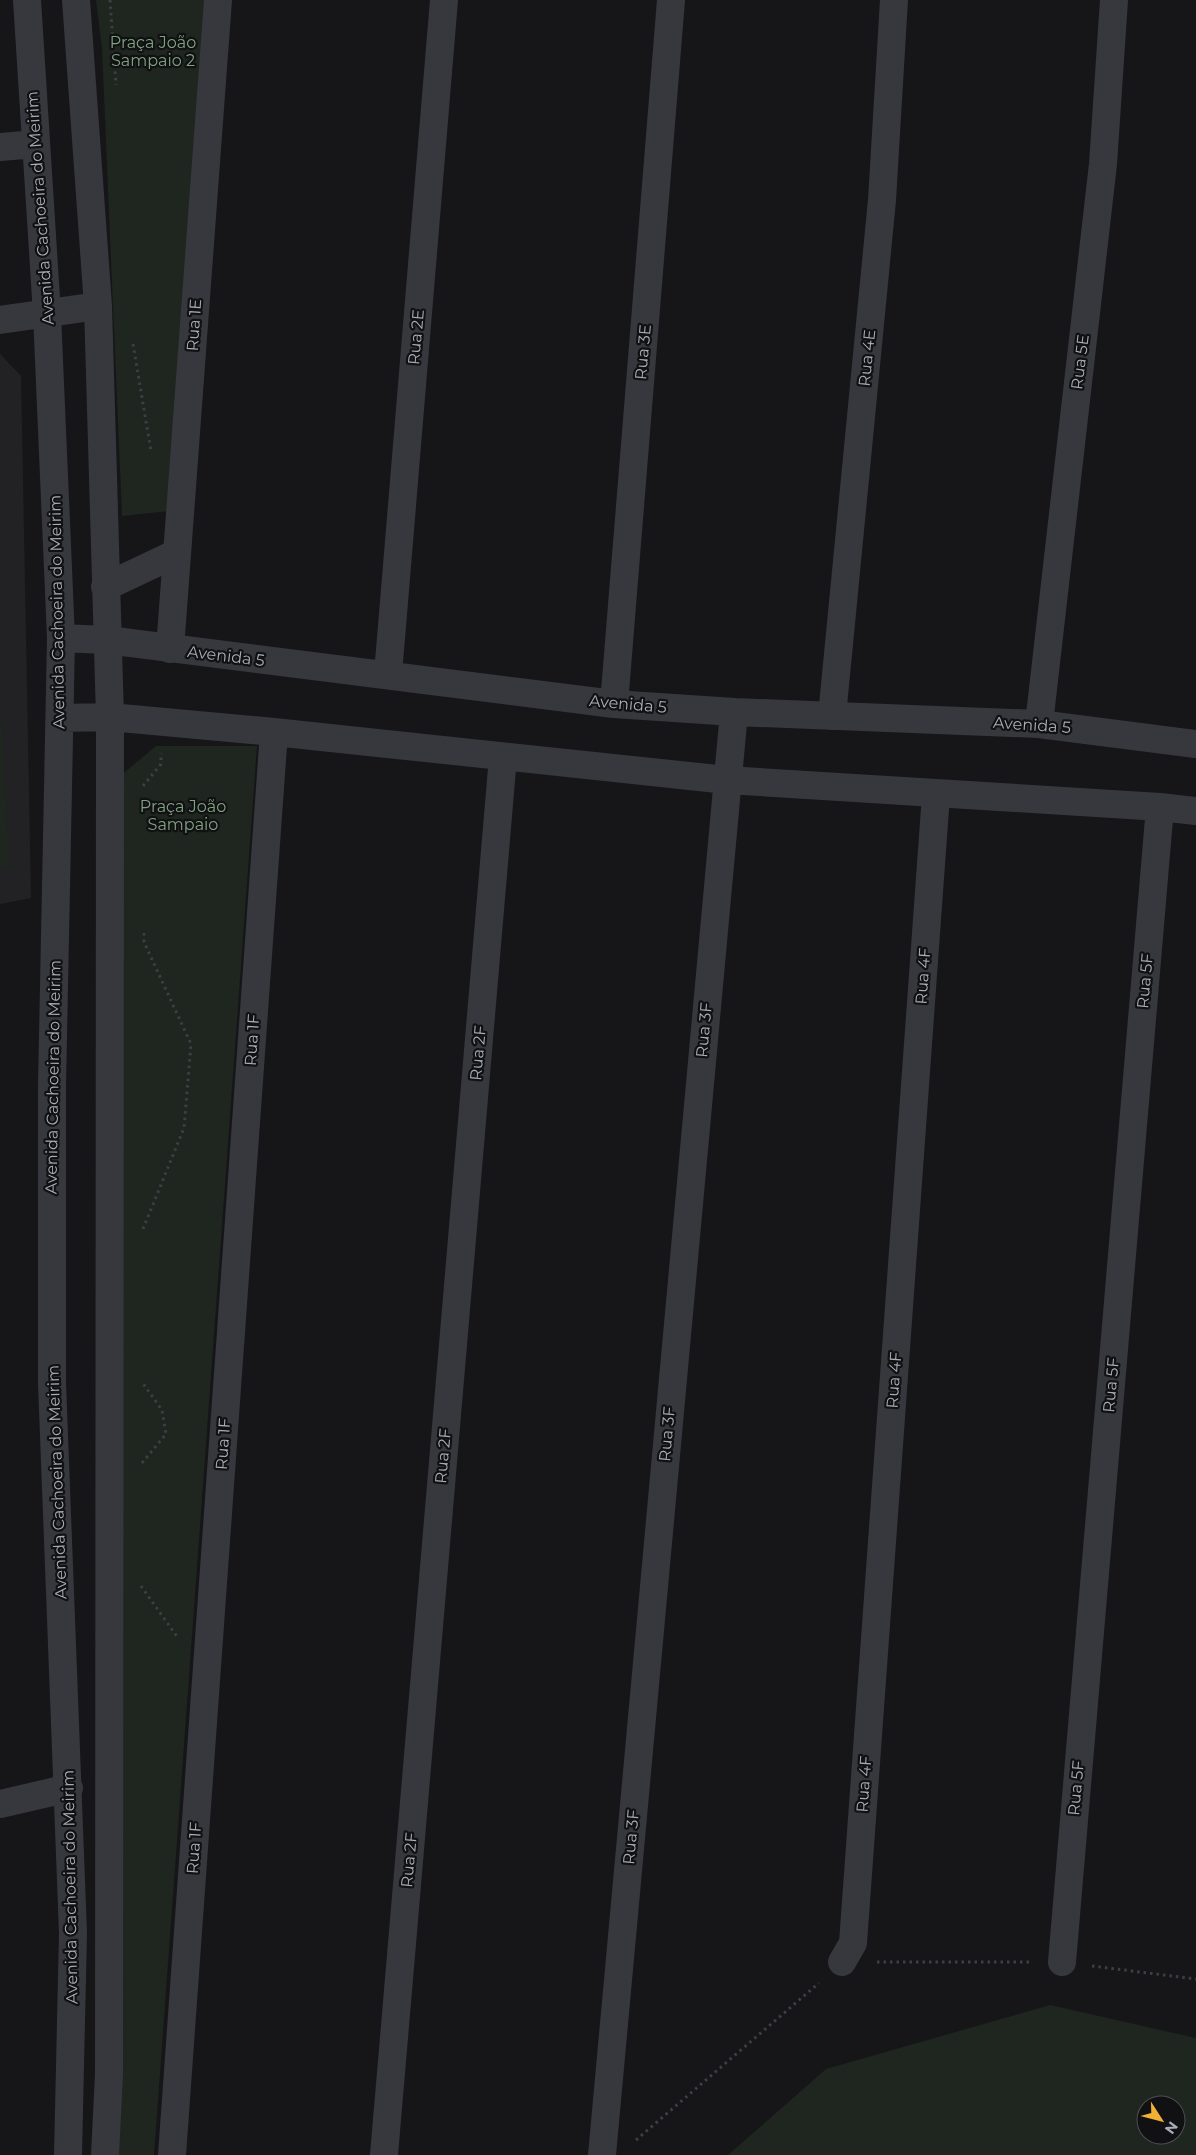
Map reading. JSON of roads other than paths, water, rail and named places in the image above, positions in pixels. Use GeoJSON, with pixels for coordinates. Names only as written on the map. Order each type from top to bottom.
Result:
{"type":"FeatureCollection","features":[{"type":"Feature","properties":{"kind":"street","name":"Avenida Cachoeira do Meirim"},"geometry":{"type":"LineString","coordinates":[[27,0],[47,314],[61,638],[61,718],[52,1086],[52,1383],[73,1933],[68,2155]]}},
{"type":"Feature","properties":{"kind":"street"},"geometry":{"type":"LineString","coordinates":[[76,0],[98,306],[110,717],[109,2044],[105,2155]]}},
{"type":"Feature","properties":{"kind":"street","name":"Rua 1E"},"geometry":{"type":"LineString","coordinates":[[170,649],[218,0]]}},
{"type":"Feature","properties":{"kind":"street","name":"Rua 2E"},"geometry":{"type":"LineString","coordinates":[[388,674],[444,0]]}},
{"type":"Feature","properties":{"kind":"street","name":"Rua 3E"},"geometry":{"type":"LineString","coordinates":[[614,704],[670,0]]}},
{"type":"Feature","properties":{"kind":"street","name":"Rua 4E"},"geometry":{"type":"LineString","coordinates":[[832,716],[882,200],[894,0]]}},
{"type":"Feature","properties":{"kind":"street","name":"Rua 5E"},"geometry":{"type":"LineString","coordinates":[[1039,724],[1103,164],[1114,0]]}},
{"type":"Feature","properties":{"kind":"street"},"geometry":{"type":"LineString","coordinates":[[0,147],[36,144]]}},
{"type":"Feature","properties":{"kind":"street"},"geometry":{"type":"LineString","coordinates":[[0,320],[98,306]]}},
{"type":"Feature","properties":{"kind":"street"},"geometry":{"type":"LineString","coordinates":[[105,587],[177,553]]}},
{"type":"Feature","properties":{"kind":"street","name":"Avenida 5"},"geometry":{"type":"LineString","coordinates":[[61,638],[107,640],[614,704],[734,712],[1039,724],[1196,744]]}},
{"type":"Feature","properties":{"kind":"street","name":"Rua 3F"},"geometry":{"type":"LineString","coordinates":[[602,2155],[734,712]]}},
{"type":"Feature","properties":{"kind":"street"},"geometry":{"type":"LineString","coordinates":[[61,718],[110,717],[274,732],[727,780],[936,795],[1160,807],[1196,811]]}},
{"type":"Feature","properties":{"kind":"street","name":"Rua 1F"},"geometry":{"type":"LineString","coordinates":[[172,2155],[274,732]]}},
{"type":"Feature","properties":{"kind":"street","name":"Rua 2F"},"geometry":{"type":"LineString","coordinates":[[384,2155],[502,757]]}},
{"type":"Feature","properties":{"kind":"street","name":"Rua 4F"},"geometry":{"type":"LineString","coordinates":[[842,1962],[853,1943],[936,795]]}},
{"type":"Feature","properties":{"kind":"street","name":"Rua 5F"},"geometry":{"type":"LineString","coordinates":[[1062,1962],[1160,807]]}},
{"type":"Feature","properties":{"kind":"street"},"geometry":{"type":"LineString","coordinates":[[0,1804],[68,1788]]}},
{"type":"Feature","properties":{"kind":"park label","name":"Praça João Sampaio 2"},"geometry":{"type":"Point","coordinates":[153,51]}},
{"type":"Feature","properties":{"kind":"park label","name":"Praça João Sampaio"},"geometry":{"type":"Point","coordinates":[183,815]}}]}
